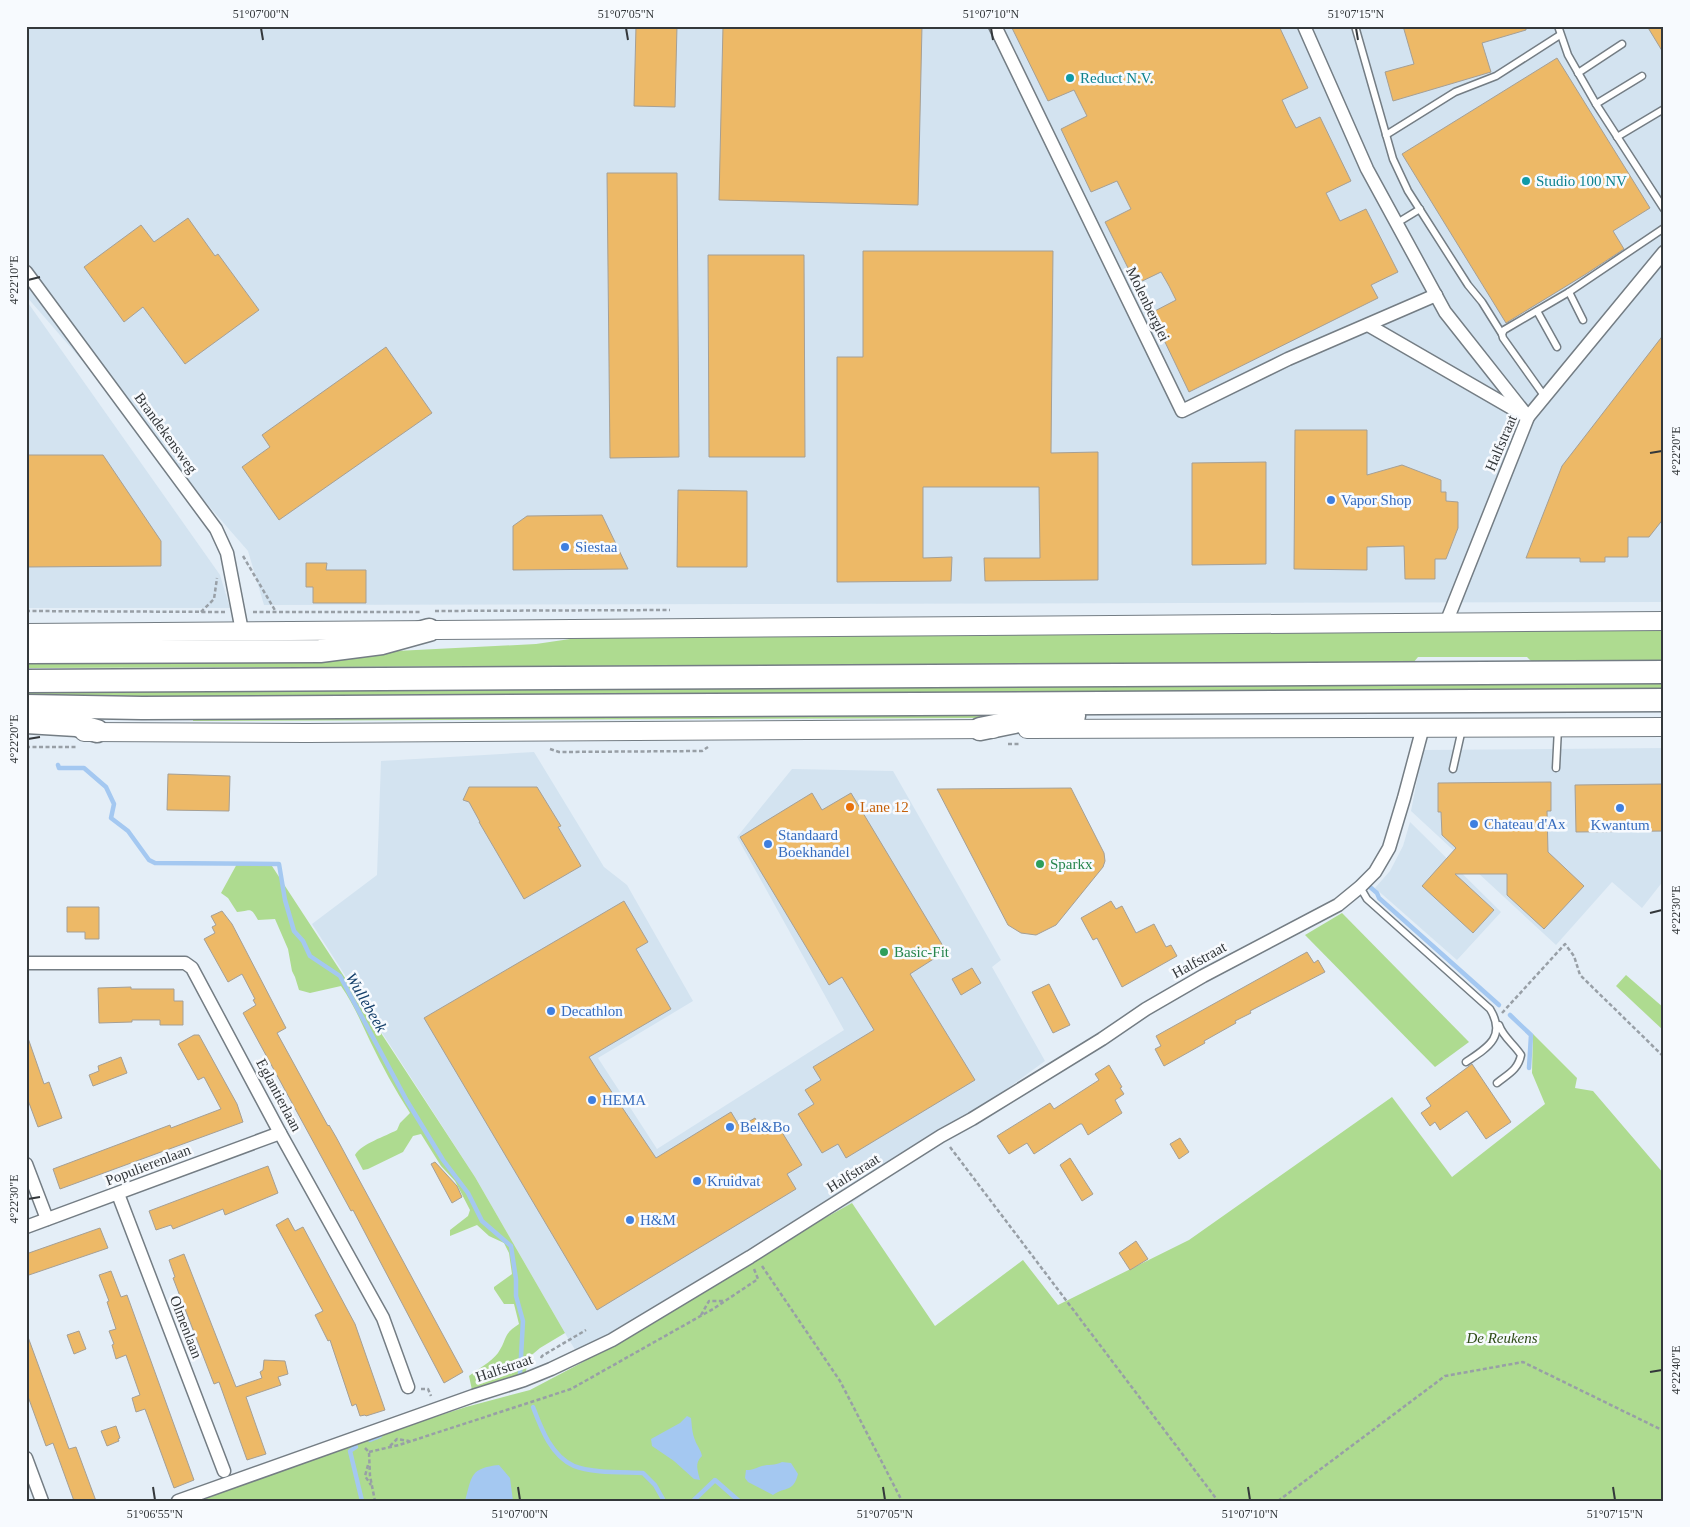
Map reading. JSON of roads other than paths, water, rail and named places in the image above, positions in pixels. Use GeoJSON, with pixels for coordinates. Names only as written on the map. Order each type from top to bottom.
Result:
{"type":"FeatureCollection","features":[{"type":"Feature","properties":{"kind":"highway"},"geometry":{"type":"LineString","coordinates":[[26,652],[320,651],[382,643],[429,618]]}},
{"type":"Feature","properties":{"kind":"highway"},"geometry":{"type":"LineString","coordinates":[[26,681],[1664,672]]}},
{"type":"Feature","properties":{"kind":"highway"},"geometry":{"type":"LineString","coordinates":[[26,706],[142,708],[1664,700]]}},
{"type":"Feature","properties":{"kind":"highway"},"geometry":{"type":"LineString","coordinates":[[980,729],[1019,721],[1082,716],[1126,703]]}},
{"type":"Feature","properties":{"kind":"highway"},"geometry":{"type":"LineString","coordinates":[[26,722],[76,725],[97,732]]}},
{"type":"Feature","properties":{"kind":"main road"},"geometry":{"type":"LineString","coordinates":[[26,632],[242,630],[429,618],[582,628],[1664,620]]}},
{"type":"Feature","properties":{"kind":"main road"},"geometry":{"type":"LineString","coordinates":[[26,732],[307,733],[1664,727]]}},
{"type":"Feature","properties":{"kind":"street","name":"Molenberglei"},"geometry":{"type":"LineString","coordinates":[[995,26],[1182,411],[1288,359],[1436,295]]}},
{"type":"Feature","properties":{"kind":"street"},"geometry":{"type":"LineString","coordinates":[[1304,26],[1367,169],[1445,312],[1528,417]]}},
{"type":"Feature","properties":{"kind":"street","name":"Halfstraat"},"geometry":{"type":"LineString","coordinates":[[1446,623],[1528,417],[1664,252]]}},
{"type":"Feature","properties":{"kind":"street","name":"Brandekensweg"},"geometry":{"type":"LineString","coordinates":[[26,272],[216,529],[227,553],[242,630]]}},
{"type":"Feature","properties":{"kind":"street"},"geometry":{"type":"LineString","coordinates":[[1368,325],[1528,417]]}},
{"type":"Feature","properties":{"kind":"street","name":"Halfstraat"},"geometry":{"type":"LineString","coordinates":[[178,1501],[532,1377],[612,1340],[750,1258],[941,1136],[1102,1039],[1146,1009],[1203,976],[1338,905],[1375,872],[1389,848],[1423,727]]}},
{"type":"Feature","properties":{"kind":"street","name":"Eglantierlaan"},"geometry":{"type":"LineString","coordinates":[[26,963],[184,963],[192,968],[280,1133],[383,1318],[408,1387]]}},
{"type":"Feature","properties":{"kind":"street","name":"Populierenlaan"},"geometry":{"type":"LineString","coordinates":[[26,1227],[280,1133]]}},
{"type":"Feature","properties":{"kind":"street"},"geometry":{"type":"LineString","coordinates":[[26,1164],[47,1220]]}},
{"type":"Feature","properties":{"kind":"street","name":"Olmenlaan"},"geometry":{"type":"LineString","coordinates":[[118,1194],[224,1471]]}},
{"type":"Feature","properties":{"kind":"street"},"geometry":{"type":"LineString","coordinates":[[26,1458],[42,1501]]}},
{"type":"Feature","properties":{"kind":"lane"},"geometry":{"type":"LineString","coordinates":[[1355,26],[1393,159],[1408,191],[1468,285],[1482,302],[1503,338],[1544,397]]}},
{"type":"Feature","properties":{"kind":"lane"},"geometry":{"type":"LineString","coordinates":[[1558,26],[1568,54],[1578,73],[1617,137],[1661,200],[1664,209]]}},
{"type":"Feature","properties":{"kind":"lane"},"geometry":{"type":"LineString","coordinates":[[1386,135],[1455,92],[1496,76],[1560,35]]}},
{"type":"Feature","properties":{"kind":"lane"},"geometry":{"type":"LineString","coordinates":[[1578,73],[1622,44]]}},
{"type":"Feature","properties":{"kind":"lane"},"geometry":{"type":"LineString","coordinates":[[1596,104],[1642,76]]}},
{"type":"Feature","properties":{"kind":"lane"},"geometry":{"type":"LineString","coordinates":[[1617,137],[1664,109]]}},
{"type":"Feature","properties":{"kind":"lane"},"geometry":{"type":"LineString","coordinates":[[1397,223],[1420,209]]}},
{"type":"Feature","properties":{"kind":"lane"},"geometry":{"type":"LineString","coordinates":[[1502,334],[1504,330],[1569,292],[1664,228]]}},
{"type":"Feature","properties":{"kind":"lane"},"geometry":{"type":"LineString","coordinates":[[1569,292],[1583,320]]}},
{"type":"Feature","properties":{"kind":"lane"},"geometry":{"type":"LineString","coordinates":[[1537,311],[1557,347]]}},
{"type":"Feature","properties":{"kind":"lane"},"geometry":{"type":"LineString","coordinates":[[1453,770],[1462,727]]}},
{"type":"Feature","properties":{"kind":"lane"},"geometry":{"type":"LineString","coordinates":[[1556,768],[1558,727]]}},
{"type":"Feature","properties":{"kind":"lane"},"geometry":{"type":"LineString","coordinates":[[1360,887],[1367,899],[1490,1009],[1502,1033],[1521,1055],[1515,1070],[1497,1083]]}},
{"type":"Feature","properties":{"kind":"lane"},"geometry":{"type":"LineString","coordinates":[[1466,1062],[1489,1045],[1497,1032],[1496,1019]]}},
{"type":"Feature","properties":{"kind":"water"},"geometry":{"type":"Polygon","coordinates":[[[687,1416],[691,1418],[694,1437],[702,1456],[697,1464],[700,1480],[694,1479],[674,1461],[652,1446],[651,1439],[680,1423],[687,1416]]]}},
{"type":"Feature","properties":{"kind":"water"},"geometry":{"type":"Polygon","coordinates":[[[782,1462],[791,1463],[798,1474],[791,1487],[773,1495],[748,1482],[745,1478],[746,1470],[782,1462]]]}},
{"type":"Feature","properties":{"kind":"water"},"geometry":{"type":"Polygon","coordinates":[[[499,1465],[510,1478],[513,1501],[465,1501],[471,1479],[477,1471],[482,1468],[499,1465]]]}},
{"type":"Feature","properties":{"kind":"waterway","name":"Wullebeek"},"geometry":{"type":"LineString","coordinates":[[58,765],[59,768],[84,768],[106,787],[114,804],[111,818],[128,831],[149,860],[155,863],[279,864],[285,900],[294,931],[303,941],[310,956],[340,976],[407,1101],[443,1160],[468,1193],[482,1221],[511,1246],[516,1279],[516,1296],[523,1321],[520,1374]]}},
{"type":"Feature","properties":{"kind":"waterway"},"geometry":{"type":"LineString","coordinates":[[1370,887],[1377,893],[1379,898],[1499,1005]]}},
{"type":"Feature","properties":{"kind":"waterway"},"geometry":{"type":"LineString","coordinates":[[1510,1015],[1531,1035],[1529,1068]]}},
{"type":"Feature","properties":{"kind":"waterway","name":"Wullebeek"},"geometry":{"type":"LineString","coordinates":[[533,1407],[548,1441],[559,1456],[574,1466],[589,1470],[643,1473],[655,1485],[664,1501]]}},
{"type":"Feature","properties":{"kind":"waterway"},"geometry":{"type":"LineString","coordinates":[[370,1440],[380,1436]]}},
{"type":"Feature","properties":{"kind":"waterway"},"geometry":{"type":"LineString","coordinates":[[356,1447],[350,1451],[362,1501]]}},
{"type":"Feature","properties":{"kind":"waterway","name":"Wullebeek"},"geometry":{"type":"LineString","coordinates":[[693,1501],[715,1480],[739,1501]]}},
{"type":"Feature","properties":{"kind":"place","name":"Reduct N.V."},"geometry":{"type":"Point","coordinates":[1070,78]}},
{"type":"Feature","properties":{"kind":"place","name":"Studio 100 NV"},"geometry":{"type":"Point","coordinates":[1526,181]}},
{"type":"Feature","properties":{"kind":"place","name":"Vapor Shop"},"geometry":{"type":"Point","coordinates":[1331,500]}},
{"type":"Feature","properties":{"kind":"place","name":"Siestaa"},"geometry":{"type":"Point","coordinates":[565,547]}},
{"type":"Feature","properties":{"kind":"place","name":"Lane 12"},"geometry":{"type":"Point","coordinates":[850,807]}},
{"type":"Feature","properties":{"kind":"place","name":"Kwantum"},"geometry":{"type":"Point","coordinates":[1620,808]}},
{"type":"Feature","properties":{"kind":"place","name":"Chateau d'Ax"},"geometry":{"type":"Point","coordinates":[1474,824]}},
{"type":"Feature","properties":{"kind":"place","name":"Standaard Boekhandel"},"geometry":{"type":"Point","coordinates":[768,844]}},
{"type":"Feature","properties":{"kind":"place","name":"Sparkx"},"geometry":{"type":"Point","coordinates":[1040,864]}},
{"type":"Feature","properties":{"kind":"place","name":"Basic-Fit"},"geometry":{"type":"Point","coordinates":[884,952]}},
{"type":"Feature","properties":{"kind":"place","name":"Decathlon"},"geometry":{"type":"Point","coordinates":[551,1011]}},
{"type":"Feature","properties":{"kind":"place","name":"HEMA"},"geometry":{"type":"Point","coordinates":[592,1100]}},
{"type":"Feature","properties":{"kind":"place","name":"Bel&Bo"},"geometry":{"type":"Point","coordinates":[730,1127]}},
{"type":"Feature","properties":{"kind":"place","name":"Kruidvat"},"geometry":{"type":"Point","coordinates":[697,1181]}},
{"type":"Feature","properties":{"kind":"place","name":"H&M"},"geometry":{"type":"Point","coordinates":[630,1220]}},
{"type":"Feature","properties":{"kind":"park label","name":"De Reukens"},"geometry":{"type":"Point","coordinates":[1502,1338]}}]}
